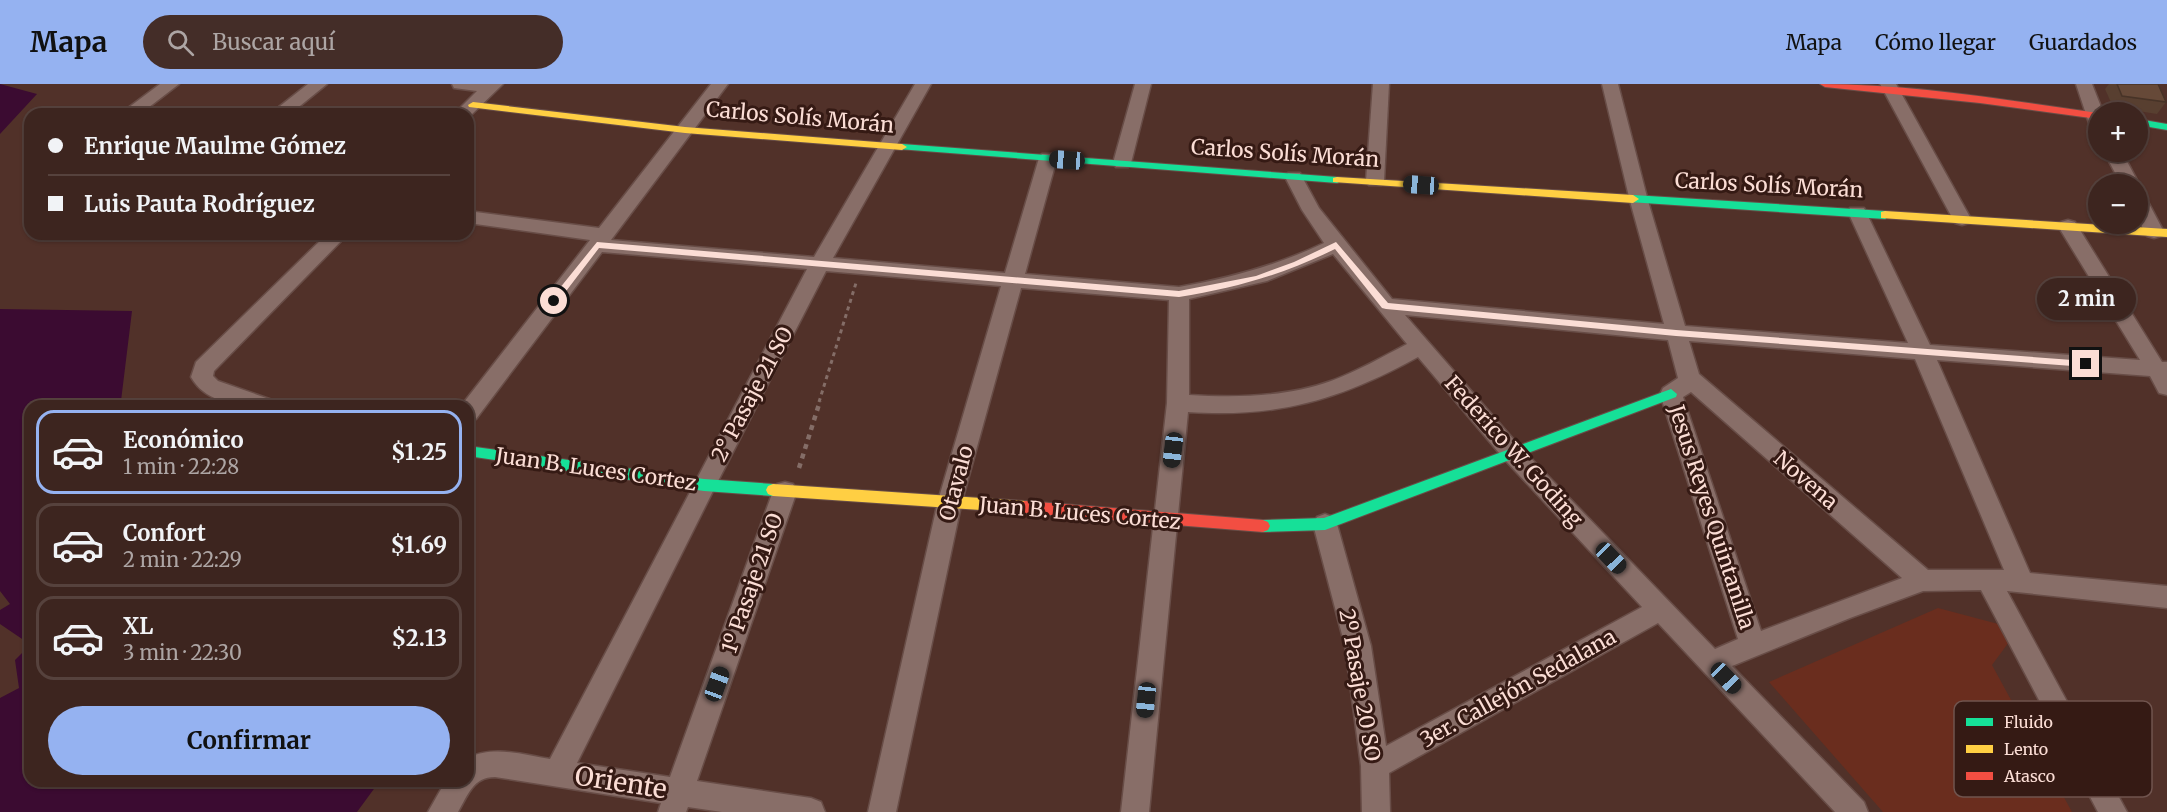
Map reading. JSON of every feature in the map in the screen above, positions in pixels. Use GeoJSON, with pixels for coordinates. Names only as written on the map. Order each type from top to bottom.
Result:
{"type":"FeatureCollection","features":[{"type":"Feature","properties":{"kind":"street"},"geometry":{"type":"LineString","coordinates":[[137,108],[171,84]]}},
{"type":"Feature","properties":{"kind":"street"},"geometry":{"type":"LineString","coordinates":[[287,108],[320,84]]}},
{"type":"Feature","properties":{"kind":"street"},"geometry":{"type":"LineString","coordinates":[[460,84],[493,86]]}},
{"type":"Feature","properties":{"kind":"street"},"geometry":{"type":"LineString","coordinates":[[474,405],[720,84]]}},
{"type":"Feature","properties":{"kind":"street","name":"2° Pasaje 21 SO"},"geometry":{"type":"LineString","coordinates":[[558,772],[820,264],[923,84]]}},
{"type":"Feature","properties":{"kind":"street"},"geometry":{"type":"LineString","coordinates":[[1122,163],[1143,84]]}},
{"type":"Feature","properties":{"kind":"street"},"geometry":{"type":"LineString","coordinates":[[1375,182],[1381,84]]}},
{"type":"Feature","properties":{"kind":"street","name":"Jesus Reyes Quintanilla"},"geometry":{"type":"LineString","coordinates":[[1610,84],[1639,201],[1689,378],[1686,384],[1671,394],[1753,645]]}},
{"type":"Feature","properties":{"kind":"street"},"geometry":{"type":"LineString","coordinates":[[1825,84],[1890,87],[2088,117]]}},
{"type":"Feature","properties":{"kind":"street"},"geometry":{"type":"LineString","coordinates":[[2084,84],[2091,102]]}},
{"type":"Feature","properties":{"kind":"street"},"geometry":{"type":"LineString","coordinates":[[470,108],[493,86]]}},
{"type":"Feature","properties":{"kind":"street"},"geometry":{"type":"LineString","coordinates":[[1890,87],[1962,219]]}},
{"type":"Feature","properties":{"kind":"street","name":"Carlos Solís Morán"},"geometry":{"type":"LineString","coordinates":[[474,111],[685,130],[1294,177],[1639,201],[1857,212],[2160,232]]}},
{"type":"Feature","properties":{"kind":"street"},"geometry":{"type":"LineString","coordinates":[[2148,124],[2167,128]]}},
{"type":"Feature","properties":{"kind":"street","name":"Otavalo"},"geometry":{"type":"LineString","coordinates":[[882,812],[950,501],[1048,158]]}},
{"type":"Feature","properties":{"kind":"street","name":"Federico W. Goding"},"geometry":{"type":"LineString","coordinates":[[1294,177],[1311,210],[1336,245],[1513,454],[1711,662],[1847,810]]}},
{"type":"Feature","properties":{"kind":"street"},"geometry":{"type":"LineString","coordinates":[[1857,212],[1923,352],[2022,583]]}},
{"type":"Feature","properties":{"kind":"street"},"geometry":{"type":"LineString","coordinates":[[2148,215],[2160,232]]}},
{"type":"Feature","properties":{"kind":"street"},"geometry":{"type":"LineString","coordinates":[[474,218],[601,240],[820,264],[1179,294],[1258,278],[1297,264],[1336,245]]}},
{"type":"Feature","properties":{"kind":"street"},"geometry":{"type":"LineString","coordinates":[[2068,226],[2161,370],[2167,387]]}},
{"type":"Feature","properties":{"kind":"street"},"geometry":{"type":"LineString","coordinates":[[247,400],[210,387],[202,377],[204,368],[332,240]]}},
{"type":"Feature","properties":{"kind":"street"},"geometry":{"type":"LineString","coordinates":[[1135,812],[1178,403],[1179,294]]}},
{"type":"Feature","properties":{"kind":"street"},"geometry":{"type":"LineString","coordinates":[[1386,306],[1676,333],[2161,370]]}},
{"type":"Feature","properties":{"kind":"street"},"geometry":{"type":"LineString","coordinates":[[1178,403],[1219,406],[1315,394],[1358,379],[1421,346]]}},
{"type":"Feature","properties":{"kind":"street","name":"Novena"},"geometry":{"type":"LineString","coordinates":[[1689,378],[1923,581]]}},
{"type":"Feature","properties":{"kind":"street","name":"Juan B. Luces Cortez"},"geometry":{"type":"LineString","coordinates":[[474,452],[704,485],[950,501],[1165,521],[1247,526],[1325,524],[1671,394]]}},
{"type":"Feature","properties":{"kind":"street","name":"1º Pasaje 21 SO"},"geometry":{"type":"LineString","coordinates":[[675,802],[789,491]]}},
{"type":"Feature","properties":{"kind":"street","name":"2º Pasaje 20 SO"},"geometry":{"type":"LineString","coordinates":[[1325,524],[1358,646],[1375,766],[1376,812]]}},
{"type":"Feature","properties":{"kind":"street"},"geometry":{"type":"LineString","coordinates":[[1988,579],[2054,701]]}},
{"type":"Feature","properties":{"kind":"street"},"geometry":{"type":"LineString","coordinates":[[1711,662],[1841,610],[1923,581],[1988,579],[2167,597]]}},
{"type":"Feature","properties":{"kind":"street","name":"3er. Callejón Sedalana"},"geometry":{"type":"LineString","coordinates":[[1375,766],[1661,609]]}},
{"type":"Feature","properties":{"kind":"street","name":"Oriente"},"geometry":{"type":"LineString","coordinates":[[474,769],[483,764],[558,772],[675,802],[811,812]]}},
{"type":"Feature","properties":{"kind":"street"},"geometry":{"type":"LineString","coordinates":[[442,812],[457,787]]}},
{"type":"Feature","properties":{"kind":"street"},"geometry":{"type":"LineString","coordinates":[[2106,797],[2114,812]]}},
{"type":"Feature","properties":{"kind":"path"},"geometry":{"type":"LineString","coordinates":[[789,491],[861,268]]}},
{"type":"Feature","properties":{"kind":"shaded area"},"geometry":{"type":"Polygon","coordinates":[[[0,84],[37,94],[24,108],[0,134],[0,84]]]}},
{"type":"Feature","properties":{"kind":"shaded area"},"geometry":{"type":"Polygon","coordinates":[[[0,309],[132,311],[121,400],[24,400],[24,640],[0,624],[0,610],[10,604],[0,591],[0,309]]]}},
{"type":"Feature","properties":{"kind":"shaded area"},"geometry":{"type":"Polygon","coordinates":[[[1938,608],[2002,625],[2009,642],[1992,665],[2012,701],[1954,701],[1954,797],[2064,797],[2072,812],[1883,812],[1769,682],[1938,608]]]}},
{"type":"Feature","properties":{"kind":"shaded area"},"geometry":{"type":"Polygon","coordinates":[[[24,651],[24,787],[375,787],[357,812],[0,812],[0,698],[19,688],[15,660],[24,651]]]}},
{"type":"Feature","properties":{"kind":"building"},"geometry":{"type":"Polygon","coordinates":[[[2117,84],[2158,84],[2166,102],[2122,96],[2117,84]]]}},
{"type":"Feature","properties":{"kind":"traffic: fast"},"geometry":{"type":"LineString","coordinates":[[2148,124],[2167,127]]}},
{"type":"Feature","properties":{"kind":"traffic: fast"},"geometry":{"type":"LineString","coordinates":[[902,147],[1337,180]]}},
{"type":"Feature","properties":{"kind":"traffic: fast"},"geometry":{"type":"LineString","coordinates":[[1633,199],[1885,215]]}},
{"type":"Feature","properties":{"kind":"traffic: fast"},"geometry":{"type":"LineString","coordinates":[[1263,526],[1325,524],[1671,394]]}},
{"type":"Feature","properties":{"kind":"traffic: fast"},"geometry":{"type":"LineString","coordinates":[[474,452],[704,485],[773,490]]}},
{"type":"Feature","properties":{"kind":"traffic: slow"},"geometry":{"type":"LineString","coordinates":[[473,105],[685,130],[902,147]]}},
{"type":"Feature","properties":{"kind":"traffic: slow"},"geometry":{"type":"LineString","coordinates":[[1337,180],[1633,199]]}},
{"type":"Feature","properties":{"kind":"traffic: slow"},"geometry":{"type":"LineString","coordinates":[[1885,215],[2167,233]]}},
{"type":"Feature","properties":{"kind":"traffic: slow"},"geometry":{"type":"LineString","coordinates":[[773,490],[1025,507]]}},
{"type":"Feature","properties":{"kind":"traffic: jam"},"geometry":{"type":"LineString","coordinates":[[1825,84],[1980,100],[2088,115]]}},
{"type":"Feature","properties":{"kind":"traffic: jam"},"geometry":{"type":"LineString","coordinates":[[1025,507],[1263,526]]}},
{"type":"Feature","properties":{"kind":"route"},"geometry":{"type":"LineString","coordinates":[[554,301],[597,245],[1179,294],[1258,278],[1297,264],[1336,245],[1386,306],[1676,333],[2086,364]]}}]}
